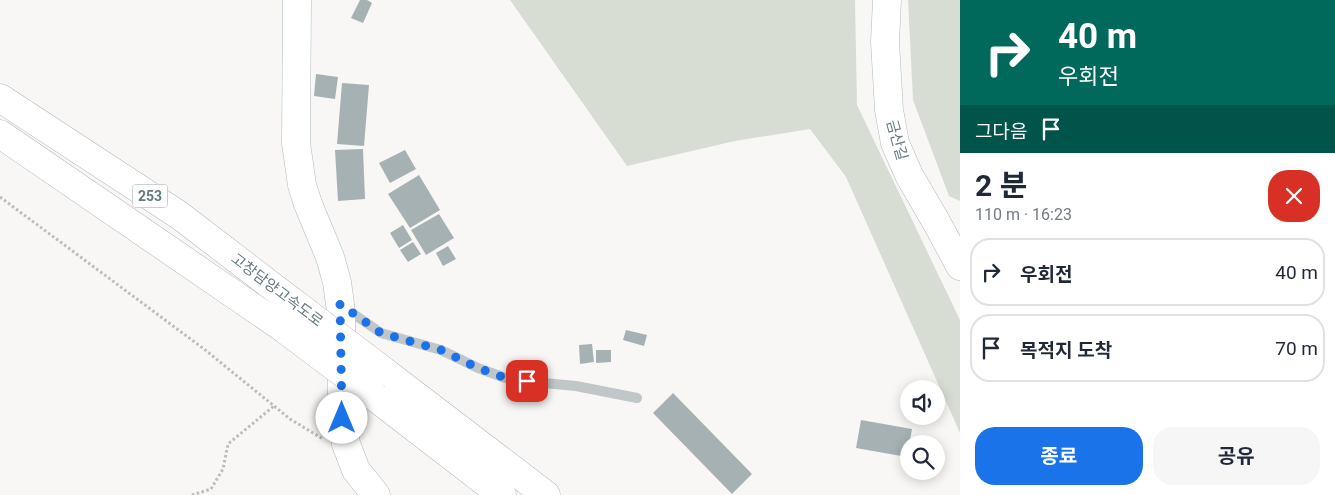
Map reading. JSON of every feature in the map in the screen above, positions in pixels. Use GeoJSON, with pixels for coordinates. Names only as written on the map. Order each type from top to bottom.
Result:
{"type":"FeatureCollection","features":[{"type":"Feature","properties":{"kind":"main road"},"geometry":{"type":"LineString","coordinates":[[297,0],[296,143],[302,185],[330,257],[337,282],[340,304],[342,418],[346,444],[356,470],[376,495]]}},
{"type":"Feature","properties":{"kind":"main road","name":"금산길"},"geometry":{"type":"LineString","coordinates":[[887,0],[885,42],[888,100],[895,142],[909,175],[960,266]]}},
{"type":"Feature","properties":{"kind":"main road","name":"고창담양고속도로"},"geometry":{"type":"LineString","coordinates":[[0,98],[179,215],[546,495]]}},
{"type":"Feature","properties":{"kind":"main road","name":"고창담양고속도로"},"geometry":{"type":"LineString","coordinates":[[0,134],[282,328],[502,495]]}},
{"type":"Feature","properties":{"kind":"lane"},"geometry":{"type":"LineString","coordinates":[[340,304],[381,333],[441,350],[478,368],[511,380],[576,386],[637,398]]}},
{"type":"Feature","properties":{"kind":"path"},"geometry":{"type":"LineString","coordinates":[[0,197],[204,349],[290,419],[351,456]]}},
{"type":"Feature","properties":{"kind":"path"},"geometry":{"type":"LineString","coordinates":[[192,495],[211,489],[223,469],[228,444],[274,406]]}},
{"type":"Feature","properties":{"kind":"shaded area"},"geometry":{"type":"Polygon","coordinates":[[[510,0],[855,0],[857,105],[960,320],[960,433],[945,399],[945,380],[936,380],[846,177],[810,129],[735,141],[627,166],[510,0]]]}},
{"type":"Feature","properties":{"kind":"shaded area"},"geometry":{"type":"Polygon","coordinates":[[[908,0],[960,0],[960,201],[949,196],[913,100],[908,0]]]}},
{"type":"Feature","properties":{"kind":"building"},"geometry":{"type":"Polygon","coordinates":[[[360,0],[367,0],[372,3],[363,23],[351,18],[360,0]]]}},
{"type":"Feature","properties":{"kind":"building"},"geometry":{"type":"Polygon","coordinates":[[[316,74],[338,77],[335,99],[314,96],[316,74]]]}},
{"type":"Feature","properties":{"kind":"building"},"geometry":{"type":"Polygon","coordinates":[[[342,83],[369,85],[364,146],[337,144],[342,83]]]}},
{"type":"Feature","properties":{"kind":"building"},"geometry":{"type":"Polygon","coordinates":[[[363,149],[365,199],[338,201],[335,150],[363,149]]]}},
{"type":"Feature","properties":{"kind":"building"},"geometry":{"type":"Polygon","coordinates":[[[405,150],[416,169],[390,183],[379,163],[405,150]]]}},
{"type":"Feature","properties":{"kind":"building"},"geometry":{"type":"Polygon","coordinates":[[[419,175],[440,210],[410,228],[388,194],[419,175]]]}},
{"type":"Feature","properties":{"kind":"building"},"geometry":{"type":"Polygon","coordinates":[[[439,214],[454,238],[426,255],[411,230],[439,214]]]}},
{"type":"Feature","properties":{"kind":"building"},"geometry":{"type":"Polygon","coordinates":[[[403,225],[412,240],[399,248],[390,233],[403,225]]]}},
{"type":"Feature","properties":{"kind":"building"},"geometry":{"type":"Polygon","coordinates":[[[413,242],[421,254],[408,262],[400,250],[413,242]]]}},
{"type":"Feature","properties":{"kind":"building"},"geometry":{"type":"Polygon","coordinates":[[[448,246],[456,259],[443,266],[436,253],[448,246]]]}},
{"type":"Feature","properties":{"kind":"building"},"geometry":{"type":"Polygon","coordinates":[[[626,330],[647,335],[644,346],[623,340],[626,330]]]}},
{"type":"Feature","properties":{"kind":"building"},"geometry":{"type":"Polygon","coordinates":[[[592,344],[594,362],[580,364],[579,345],[592,344]]]}},
{"type":"Feature","properties":{"kind":"building"},"geometry":{"type":"Polygon","coordinates":[[[596,350],[611,350],[611,362],[596,363],[596,350]]]}},
{"type":"Feature","properties":{"kind":"building"},"geometry":{"type":"Polygon","coordinates":[[[673,393],[752,474],[732,494],[653,413],[673,393]]]}},
{"type":"Feature","properties":{"kind":"building"},"geometry":{"type":"Polygon","coordinates":[[[861,420],[912,429],[911,435],[900,435],[900,456],[856,448],[861,420]]]}},
{"type":"Feature","properties":{"kind":"route"},"geometry":{"type":"LineString","coordinates":[[342,418],[340,304],[381,333],[441,350],[478,368],[511,380],[527,381]]}}]}
